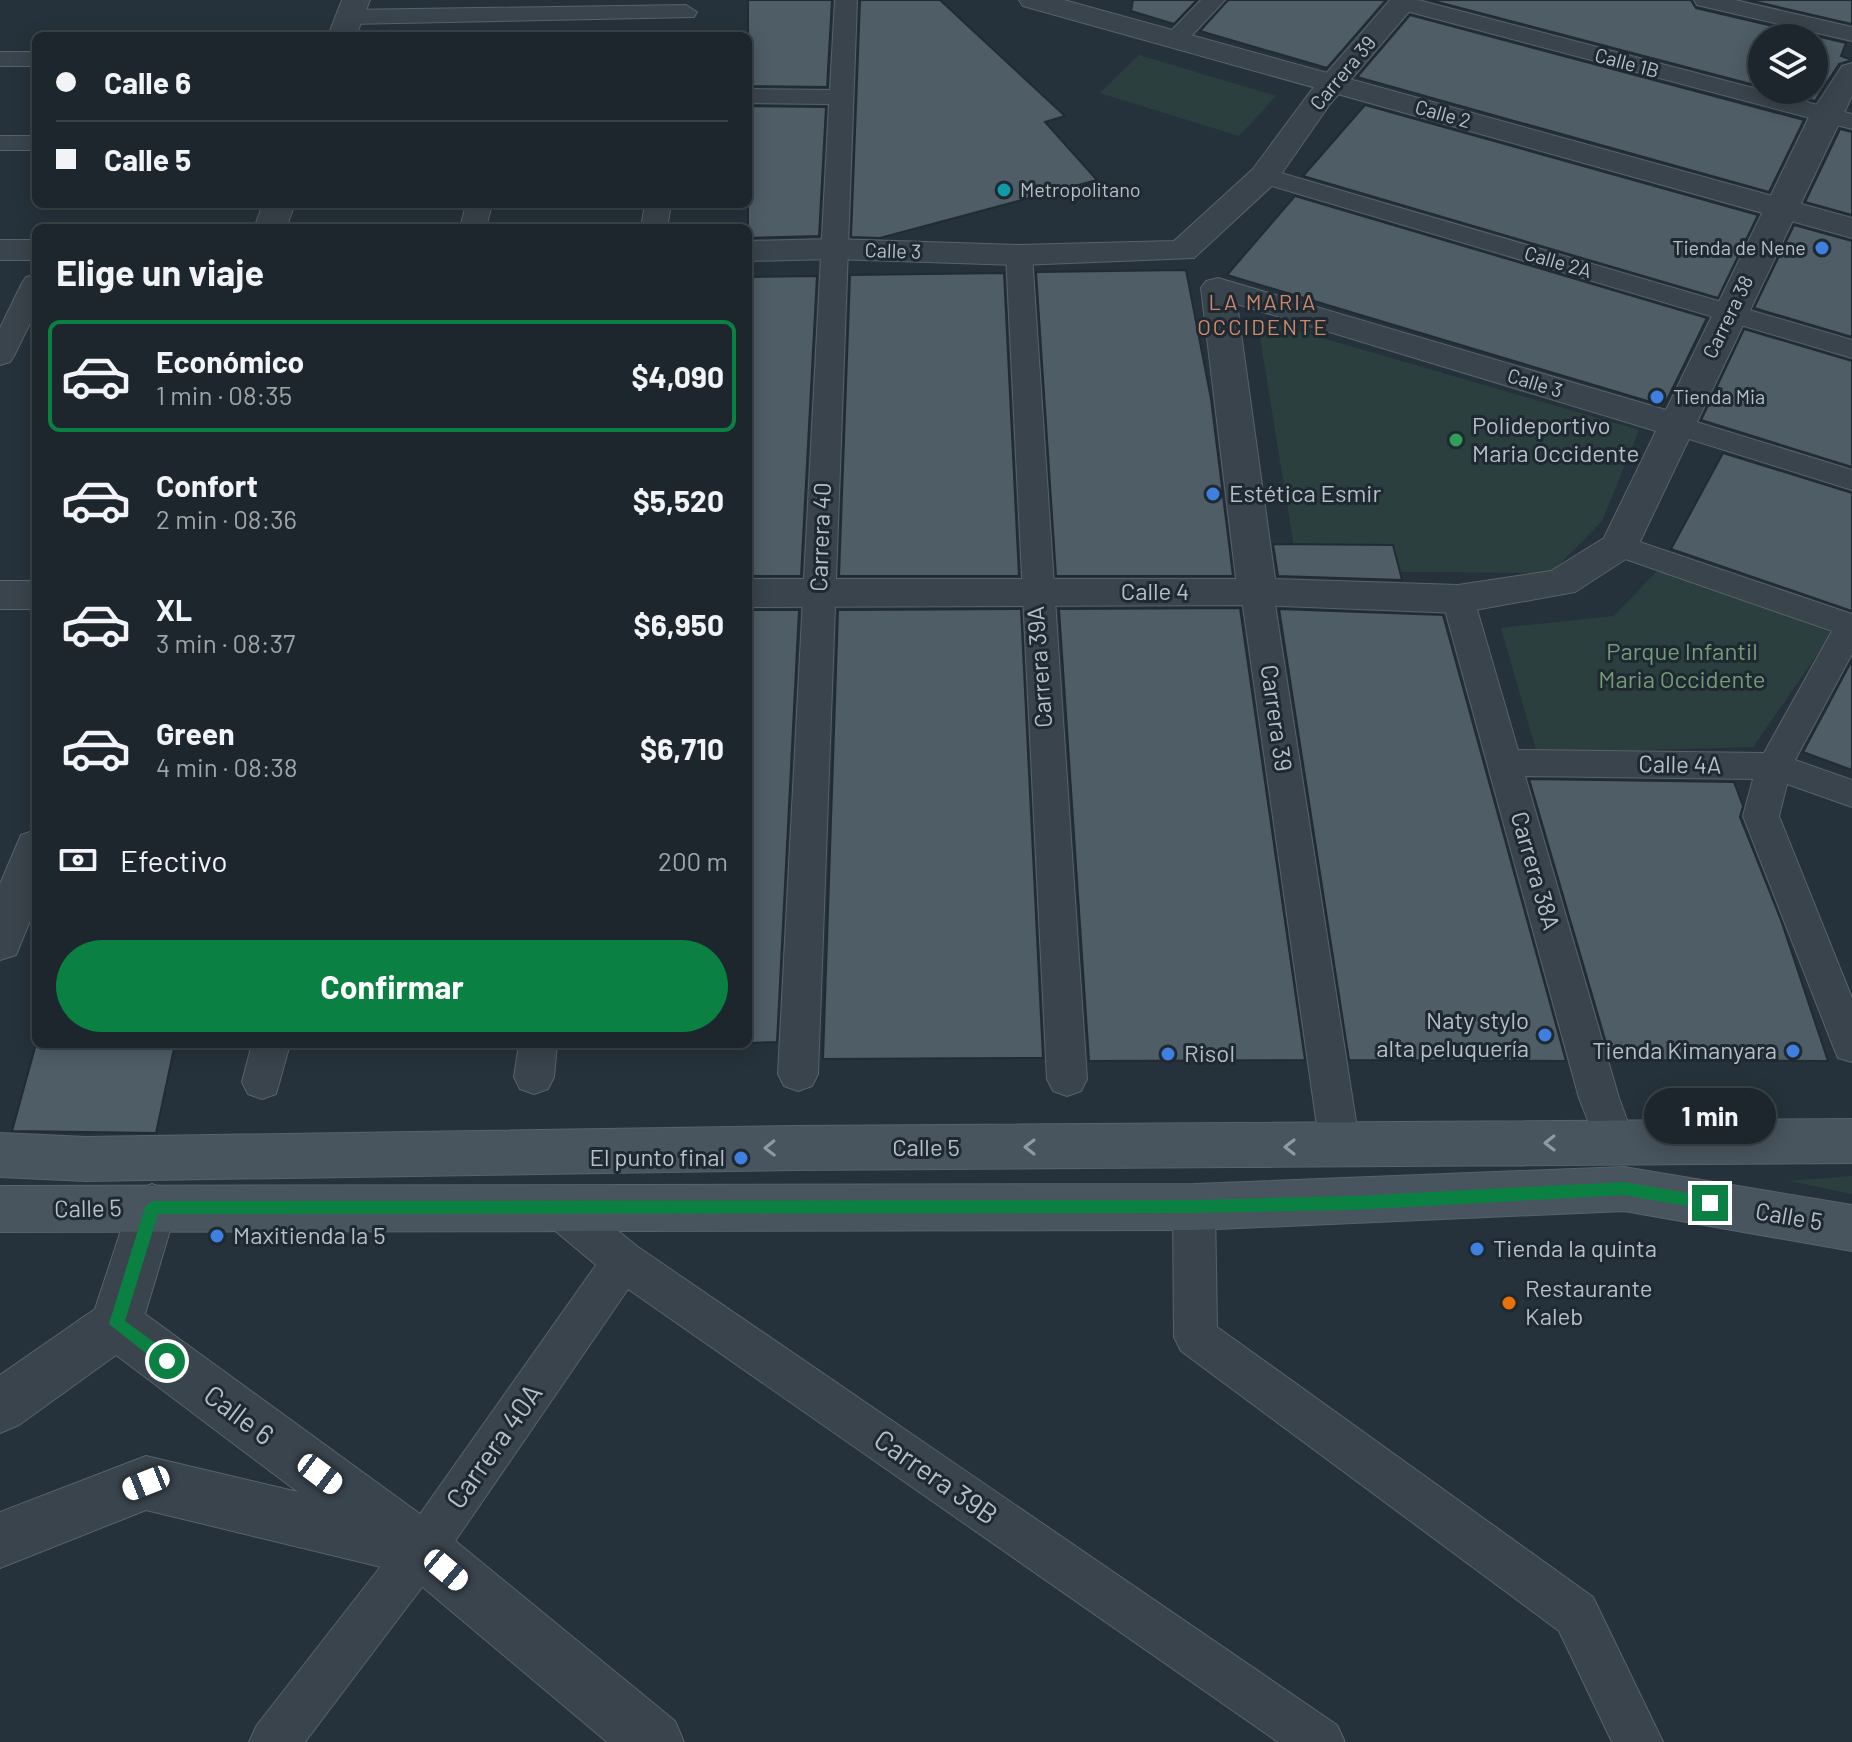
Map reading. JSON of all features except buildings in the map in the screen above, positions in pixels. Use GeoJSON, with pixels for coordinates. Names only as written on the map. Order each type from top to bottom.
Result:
{"type":"FeatureCollection","features":[{"type":"Feature","properties":{"kind":"main road","name":"Calle 5"},"geometry":{"type":"LineString","coordinates":[[0,1155],[86,1159],[795,1148],[1340,1147],[1852,1141]]}},
{"type":"Feature","properties":{"kind":"main road","name":"Calle 5"},"geometry":{"type":"LineString","coordinates":[[0,1209],[1194,1207],[1353,1203],[1624,1189],[1852,1228]]}},
{"type":"Feature","properties":{"kind":"street","name":"Carrera 40"},"geometry":{"type":"LineString","coordinates":[[798,1074],[846,0]]}},
{"type":"Feature","properties":{"kind":"street","name":"Calle 2"},"geometry":{"type":"LineString","coordinates":[[1033,0],[1852,228]]}},
{"type":"Feature","properties":{"kind":"street"},"geometry":{"type":"LineString","coordinates":[[1174,41],[1214,0]]}},
{"type":"Feature","properties":{"kind":"street"},"geometry":{"type":"LineString","coordinates":[[1705,0],[1852,34]]}},
{"type":"Feature","properties":{"kind":"street","name":"Carrera 39"},"geometry":{"type":"LineString","coordinates":[[1183,251],[1264,176],[1333,83],[1404,2]]}},
{"type":"Feature","properties":{"kind":"street","name":"Calle 1B"},"geometry":{"type":"LineString","coordinates":[[1404,2],[1838,119]]}},
{"type":"Feature","properties":{"kind":"street"},"geometry":{"type":"LineString","coordinates":[[349,18],[527,17],[688,6],[683,32]]}},
{"type":"Feature","properties":{"kind":"street"},"geometry":{"type":"LineString","coordinates":[[0,59],[32,59]]}},
{"type":"Feature","properties":{"kind":"street","name":"Carrera 38"},"geometry":{"type":"LineString","coordinates":[[1619,546],[1781,208],[1838,119],[1852,72]]}},
{"type":"Feature","properties":{"kind":"street"},"geometry":{"type":"LineString","coordinates":[[752,96],[841,97]]}},
{"type":"Feature","properties":{"kind":"street"},"geometry":{"type":"LineString","coordinates":[[0,143],[32,143]]}},
{"type":"Feature","properties":{"kind":"street","name":"Calle 2A"},"geometry":{"type":"LineString","coordinates":[[1264,176],[1852,349]]}},
{"type":"Feature","properties":{"kind":"street","name":"Calle 3"},"geometry":{"type":"LineString","coordinates":[[752,251],[833,249],[1019,255],[1183,251]]}},
{"type":"Feature","properties":{"kind":"street"},"geometry":{"type":"LineString","coordinates":[[0,250],[32,250]]}},
{"type":"Feature","properties":{"kind":"street","name":"Carrera 39A"},"geometry":{"type":"LineString","coordinates":[[1019,255],[1036,592],[1067,1079]]}},
{"type":"Feature","properties":{"kind":"street","name":"Carrera 39"},"geometry":{"type":"LineString","coordinates":[[1218,288],[1257,592],[1340,1147]]}},
{"type":"Feature","properties":{"kind":"street","name":"Calle 3"},"geometry":{"type":"LineString","coordinates":[[1218,288],[1852,480]]}},
{"type":"Feature","properties":{"kind":"street"},"geometry":{"type":"LineString","coordinates":[[0,356],[32,291]]}},
{"type":"Feature","properties":{"kind":"street"},"geometry":{"type":"LineString","coordinates":[[1619,546],[1851,626],[1774,766],[1761,816],[1852,1046]]}},
{"type":"Feature","properties":{"kind":"street","name":"Calle 4"},"geometry":{"type":"LineString","coordinates":[[752,593],[1257,592],[1458,599],[1561,583],[1619,546]]}},
{"type":"Feature","properties":{"kind":"street"},"geometry":{"type":"LineString","coordinates":[[0,595],[32,595]]}},
{"type":"Feature","properties":{"kind":"street","name":"Carrera 38A"},"geometry":{"type":"LineString","coordinates":[[1458,599],[1599,1098],[1615,1142]]}},
{"type":"Feature","properties":{"kind":"street","name":"Calle 4A"},"geometry":{"type":"LineString","coordinates":[[1504,763],[1774,766],[1852,794]]}},
{"type":"Feature","properties":{"kind":"street"},"geometry":{"type":"LineString","coordinates":[[0,942],[32,858]]}},
{"type":"Feature","properties":{"kind":"street"},"geometry":{"type":"LineString","coordinates":[[262,1082],[270,1048]]}},
{"type":"Feature","properties":{"kind":"street","name":"Carrera 39B"},"geometry":{"type":"LineString","coordinates":[[556,1206],[623,1261],[1320,1742]]}},
{"type":"Feature","properties":{"kind":"street"},"geometry":{"type":"LineString","coordinates":[[0,1407],[116,1324],[152,1207]]}},
{"type":"Feature","properties":{"kind":"street"},"geometry":{"type":"LineString","coordinates":[[1194,1207],[1196,1337],[1576,1614],[1638,1742]]}},
{"type":"Feature","properties":{"kind":"street","name":"Carrera 40A"},"geometry":{"type":"LineString","coordinates":[[274,1742],[422,1550],[623,1261]]}},
{"type":"Feature","properties":{"kind":"street","name":"Calle 6"},"geometry":{"type":"LineString","coordinates":[[116,1324],[422,1550],[644,1739]]}},
{"type":"Feature","properties":{"kind":"street","name":"Calle 6"},"geometry":{"type":"LineString","coordinates":[[0,1540],[146,1483],[422,1550]]}},
{"type":"Feature","properties":{"kind":"green space"},"geometry":{"type":"Polygon","coordinates":[[[1139,55],[1276,96],[1239,136],[1100,93],[1139,55]]]}},
{"type":"Feature","properties":{"kind":"green space","name":"Polideportivo Maria Occidente"},"geometry":{"type":"Polygon","coordinates":[[[1257,319],[1639,430],[1602,521],[1551,573],[1298,571],[1257,319]]]}},
{"type":"Feature","properties":{"kind":"green space","name":"Parque Infantil Maria Occidente"},"geometry":{"type":"Polygon","coordinates":[[[1660,568],[1832,633],[1753,747],[1537,753],[1501,628],[1614,616],[1660,568]]]}},
{"type":"Feature","properties":{"kind":"green space"},"geometry":{"type":"Polygon","coordinates":[[[1852,1176],[1852,1194],[1790,1181],[1852,1176]]]}},
{"type":"Feature","properties":{"kind":"place","name":"Metropolitano"},"geometry":{"type":"Point","coordinates":[1004,190]}},
{"type":"Feature","properties":{"kind":"place","name":"Tienda de Nene"},"geometry":{"type":"Point","coordinates":[1822,248]}},
{"type":"Feature","properties":{"kind":"place","name":"Tienda Mia"},"geometry":{"type":"Point","coordinates":[1657,397]}},
{"type":"Feature","properties":{"kind":"place","name":"Polideportivo Maria Occidente"},"geometry":{"type":"Point","coordinates":[1456,440]}},
{"type":"Feature","properties":{"kind":"place","name":"Estética Esmir"},"geometry":{"type":"Point","coordinates":[1213,494]}},
{"type":"Feature","properties":{"kind":"place","name":"Naty stylo alta peluquería"},"geometry":{"type":"Point","coordinates":[1545,1035]}},
{"type":"Feature","properties":{"kind":"place","name":"Tienda Kimanyara"},"geometry":{"type":"Point","coordinates":[1793,1051]}},
{"type":"Feature","properties":{"kind":"place","name":"Risol"},"geometry":{"type":"Point","coordinates":[1168,1054]}},
{"type":"Feature","properties":{"kind":"place","name":"El punto final"},"geometry":{"type":"Point","coordinates":[741,1158]}},
{"type":"Feature","properties":{"kind":"place","name":"Maxitienda la 5"},"geometry":{"type":"Point","coordinates":[217,1236]}},
{"type":"Feature","properties":{"kind":"place","name":"Tienda la quinta"},"geometry":{"type":"Point","coordinates":[1477,1249]}},
{"type":"Feature","properties":{"kind":"place","name":"Restaurante Kaleb"},"geometry":{"type":"Point","coordinates":[1509,1303]}},
{"type":"Feature","properties":{"kind":"district","name":"LA MARIA OCCIDENTE"},"geometry":{"type":"Point","coordinates":[1263,314]}},
{"type":"Feature","properties":{"kind":"route"},"geometry":{"type":"LineString","coordinates":[[167,1361],[116,1324],[152,1207],[1194,1207],[1353,1203],[1624,1189],[1710,1203]]}}]}
